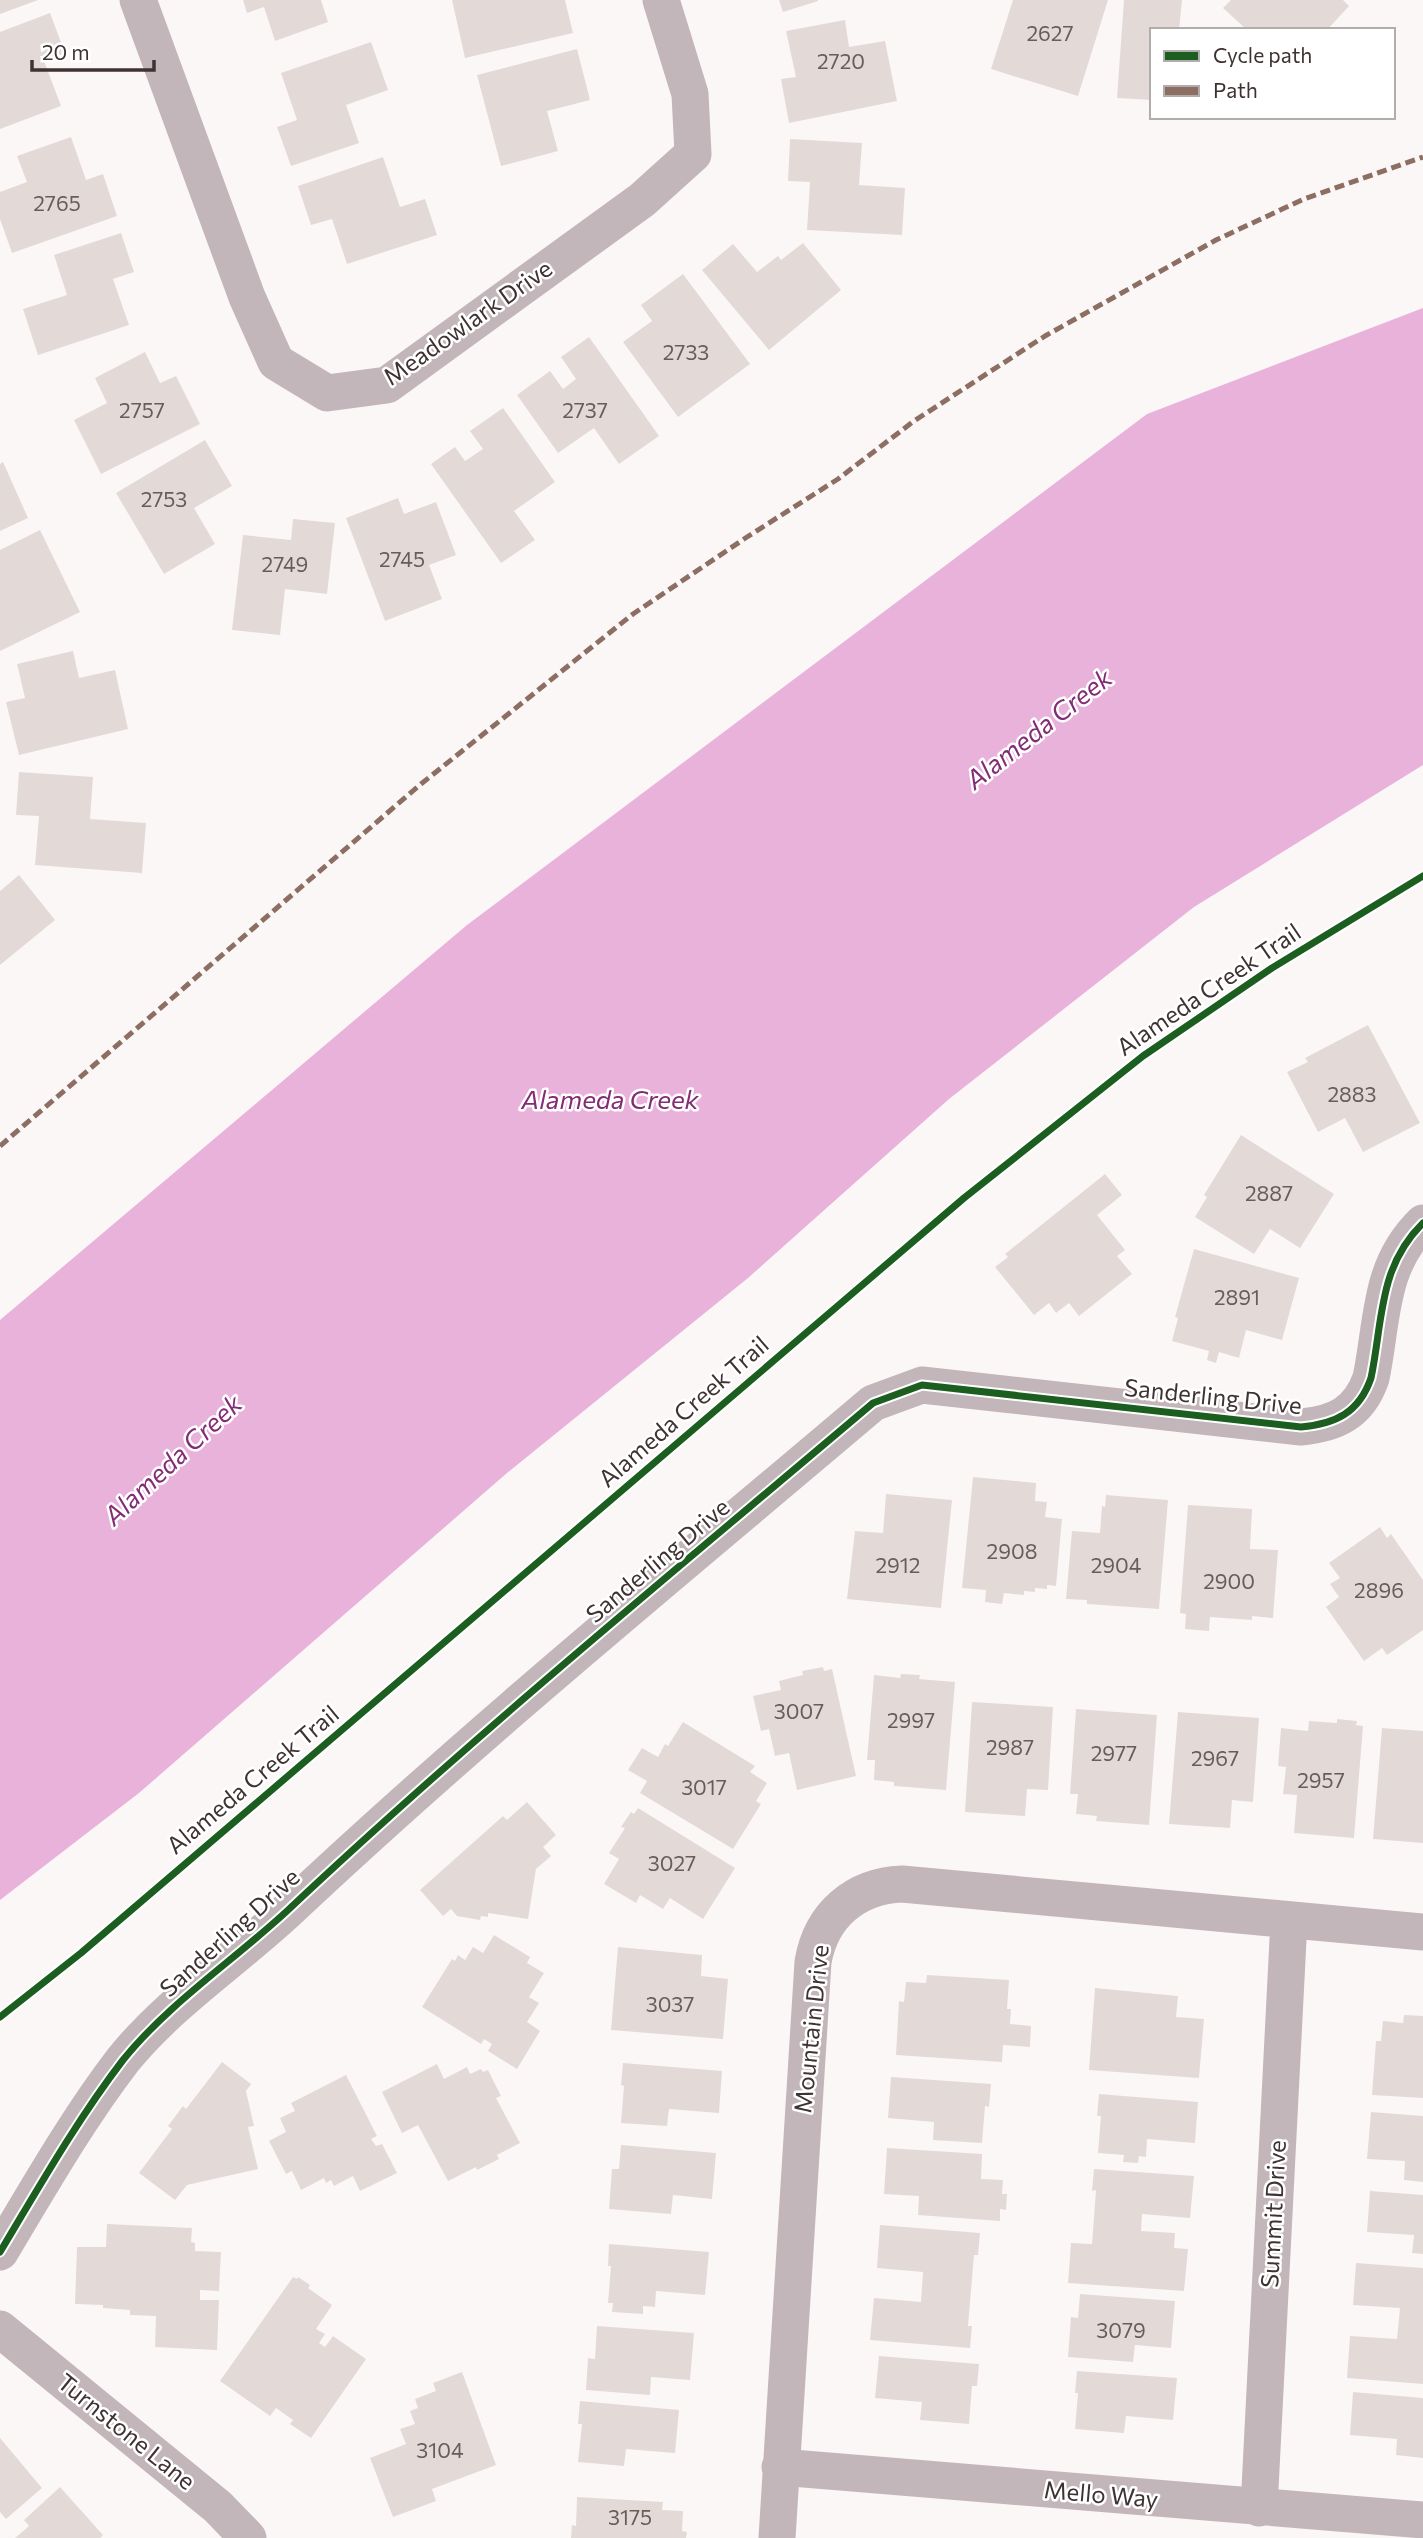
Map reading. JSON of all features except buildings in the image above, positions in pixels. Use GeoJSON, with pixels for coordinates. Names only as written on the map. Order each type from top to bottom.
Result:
{"type":"FeatureCollection","features":[{"type":"Feature","properties":{"kind":"street","name":"Meadowlark Drive"},"geometry":{"type":"LineString","coordinates":[[138,0],[247,297],[276,362],[327,393],[387,385],[642,200],[693,154],[690,94],[661,0]]}},
{"type":"Feature","properties":{"kind":"street","name":"Sanderling Drive"},"geometry":{"type":"LineString","coordinates":[[0,2252],[79,2122],[125,2058],[169,2013],[279,1918],[387,1816],[873,1403],[922,1385],[1301,1427],[1322,1424],[1347,1413],[1366,1393],[1373,1371],[1392,1265],[1401,1249],[1423,1223]]}},
{"type":"Feature","properties":{"kind":"street","name":"Mountain Drive"},"geometry":{"type":"LineString","coordinates":[[777,2538],[813,1962],[821,1933],[844,1903],[871,1889],[902,1884],[1423,1932]]}},
{"type":"Feature","properties":{"kind":"street","name":"Summit Drive"},"geometry":{"type":"LineString","coordinates":[[1259,2508],[1289,1920]]}},
{"type":"Feature","properties":{"kind":"street","name":"Turnstone Lane"},"geometry":{"type":"LineString","coordinates":[[0,2329],[218,2507],[248,2538]]}},
{"type":"Feature","properties":{"kind":"street","name":"Mello Way"},"geometry":{"type":"LineString","coordinates":[[780,2467],[1423,2520]]}},
{"type":"Feature","properties":{"kind":"water","name":"Alameda Creek"},"geometry":{"type":"Polygon","coordinates":[[[1423,308],[1423,765],[1194,907],[949,1099],[748,1278],[507,1473],[139,1793],[0,1900],[0,1320],[467,925],[1147,414],[1423,308]]]}},
{"type":"Feature","properties":{"kind":"marked path"},"geometry":{"type":"LineString","coordinates":[[0,1146],[421,784],[633,614],[838,479],[914,421],[1045,336],[1216,240],[1304,199],[1423,157]]}},
{"type":"Feature","properties":{"kind":"cycle path","name":"Alameda Creek Trail"},"geometry":{"type":"LineString","coordinates":[[0,2017],[81,1953],[964,1198],[1143,1056],[1272,968],[1423,876]]}},
{"type":"Feature","properties":{"kind":"cycle path"},"geometry":{"type":"LineString","coordinates":[[0,2252],[90,2106],[123,2060],[160,2020],[266,1929],[430,1780],[873,1403],[922,1385],[1301,1427],[1325,1423],[1353,1408],[1366,1390],[1371,1378],[1390,1276],[1408,1240],[1423,1223]]}}]}
